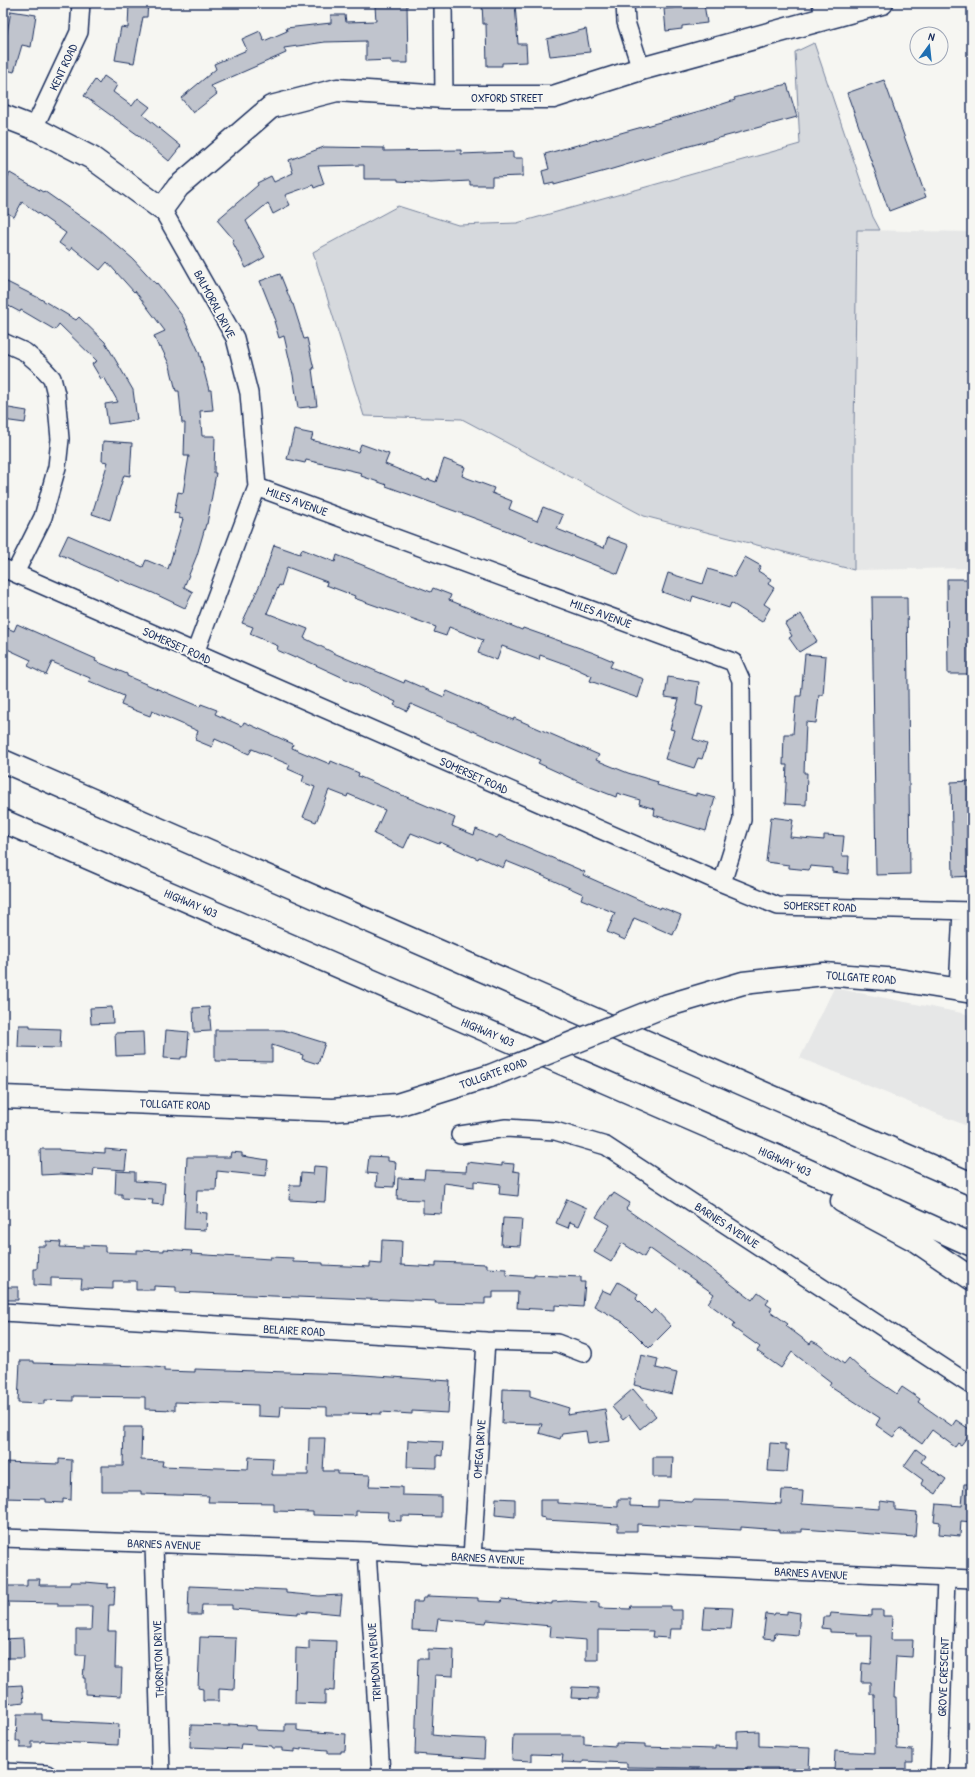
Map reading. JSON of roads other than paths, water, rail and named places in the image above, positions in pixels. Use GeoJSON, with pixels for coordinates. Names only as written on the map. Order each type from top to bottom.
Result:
{"type":"FeatureCollection","features":[{"type":"Feature","properties":{"kind":"main road","name":"OXFORD STREET"},"geometry":{"type":"LineString","coordinates":[[162,208],[178,187],[271,107],[337,90],[444,97],[553,97],[823,11],[882,3]]}},
{"type":"Feature","properties":{"kind":"main road","name":"BALMORAL DRIVE"},"geometry":{"type":"LineString","coordinates":[[3,116],[34,128],[92,158],[162,208]]}},
{"type":"Feature","properties":{"kind":"main road"},"geometry":{"type":"LineString","coordinates":[[3,761],[972,1184]]}},
{"type":"Feature","properties":{"kind":"main road","name":"HIGHWAY 403"},"geometry":{"type":"LineString","coordinates":[[3,821],[776,1156],[972,1245]]}},
{"type":"Feature","properties":{"kind":"main road","name":"TOLLGATE ROAD"},"geometry":{"type":"LineString","coordinates":[[3,1097],[332,1110],[398,1105],[490,1076],[662,1007],[743,983],[824,974],[898,980],[965,990]]}},
{"type":"Feature","properties":{"kind":"main road"},"geometry":{"type":"LineString","coordinates":[[776,1156],[806,1182],[913,1239],[972,1279]]}},
{"type":"Feature","properties":{"kind":"street","name":"KENT ROAD"},"geometry":{"type":"LineString","coordinates":[[34,128],[79,32],[82,3]]}},
{"type":"Feature","properties":{"kind":"street"},"geometry":{"type":"LineString","coordinates":[[443,3],[444,97]]}},
{"type":"Feature","properties":{"kind":"street"},"geometry":{"type":"LineString","coordinates":[[625,3],[626,22],[642,69]]}},
{"type":"Feature","properties":{"kind":"street","name":"BALMORAL DRIVE"},"geometry":{"type":"LineString","coordinates":[[162,208],[235,338],[249,393],[257,487],[195,653]]}},
{"type":"Feature","properties":{"kind":"street"},"geometry":{"type":"LineString","coordinates":[[3,342],[25,352],[52,378],[56,394],[60,439],[57,467],[43,518],[9,571]]}},
{"type":"Feature","properties":{"kind":"street","name":"MILES AVENUE"},"geometry":{"type":"LineString","coordinates":[[257,487],[733,662],[741,680],[742,820],[722,883]]}},
{"type":"Feature","properties":{"kind":"street","name":"SOMERSET ROAD"},"geometry":{"type":"LineString","coordinates":[[9,571],[722,883],[778,906],[967,911],[965,990]]}},
{"type":"Feature","properties":{"kind":"street","name":"BARNES AVENUE"},"geometry":{"type":"LineString","coordinates":[[460,1135],[506,1128],[555,1131],[606,1146],[972,1386]]}},
{"type":"Feature","properties":{"kind":"street","name":"BELAIRE ROAD"},"geometry":{"type":"LineString","coordinates":[[3,1312],[486,1341],[557,1343],[583,1353]]}},
{"type":"Feature","properties":{"kind":"street","name":"OMEGA DRIVE"},"geometry":{"type":"LineString","coordinates":[[472,1557],[486,1341]]}},
{"type":"Feature","properties":{"kind":"street","name":"BARNES AVENUE"},"geometry":{"type":"LineString","coordinates":[[3,1538],[367,1551],[946,1579],[972,1579]]}},
{"type":"Feature","properties":{"kind":"street","name":"THORNTON DRIVE"},"geometry":{"type":"LineString","coordinates":[[154,1544],[161,1774]]}},
{"type":"Feature","properties":{"kind":"street","name":"TRIMDON AVENUE"},"geometry":{"type":"LineString","coordinates":[[367,1551],[382,1774]]}},
{"type":"Feature","properties":{"kind":"street","name":"GROVE CRESCENT"},"geometry":{"type":"LineString","coordinates":[[939,1774],[946,1579]]}},
{"type":"Feature","properties":{"kind":"street"},"geometry":{"type":"LineString","coordinates":[[3,1772],[47,1774]]}}]}
